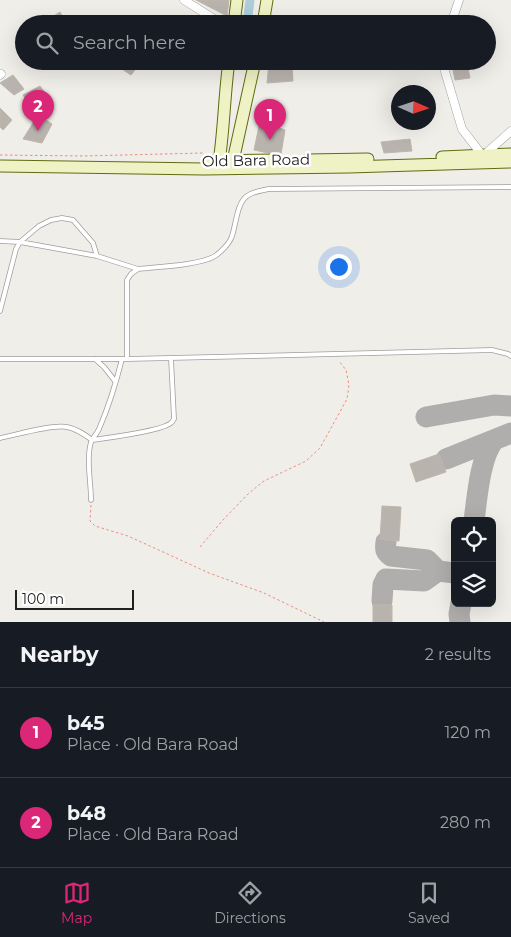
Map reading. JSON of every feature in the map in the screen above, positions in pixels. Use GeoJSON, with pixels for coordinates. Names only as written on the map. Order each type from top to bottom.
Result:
{"type":"FeatureCollection","features":[{"type":"Feature","properties":{"kind":"main road"},"geometry":{"type":"LineString","coordinates":[[235,15],[237,0]]}},
{"type":"Feature","properties":{"kind":"main road"},"geometry":{"type":"LineString","coordinates":[[264,15],[267,0]]}},
{"type":"Feature","properties":{"kind":"main road"},"geometry":{"type":"LineString","coordinates":[[224,165],[223,129],[228,70]]}},
{"type":"Feature","properties":{"kind":"main road"},"geometry":{"type":"LineString","coordinates":[[224,165],[247,96],[253,70]]}},
{"type":"Feature","properties":{"kind":"main road"},"geometry":{"type":"LineString","coordinates":[[225,93],[233,96],[247,96]]}},
{"type":"Feature","properties":{"kind":"main road","name":"Old Bara Road"},"geometry":{"type":"LineString","coordinates":[[0,161],[224,165],[412,161],[511,154]]}},
{"type":"Feature","properties":{"kind":"main road"},"geometry":{"type":"LineString","coordinates":[[412,161],[511,162]]}},
{"type":"Feature","properties":{"kind":"main road"},"geometry":{"type":"LineString","coordinates":[[0,166],[224,165]]}},
{"type":"Feature","properties":{"kind":"street"},"geometry":{"type":"LineString","coordinates":[[184,0],[208,15]]}},
{"type":"Feature","properties":{"kind":"street"},"geometry":{"type":"LineString","coordinates":[[454,15],[459,0]]}},
{"type":"Feature","properties":{"kind":"street"},"geometry":{"type":"LineString","coordinates":[[445,70],[462,129],[483,155],[511,131]]}},
{"type":"Feature","properties":{"kind":"lane"},"geometry":{"type":"LineString","coordinates":[[0,241],[20,242],[97,256],[138,269],[204,261],[215,256],[232,238],[239,210],[245,197],[255,192],[269,189],[511,186]]}},
{"type":"Feature","properties":{"kind":"lane"},"geometry":{"type":"LineString","coordinates":[[0,311],[16,249],[20,242],[38,226],[51,220],[62,218],[73,220],[93,243],[97,256]]}},
{"type":"Feature","properties":{"kind":"lane"},"geometry":{"type":"LineString","coordinates":[[127,359],[127,280],[138,269]]}},
{"type":"Feature","properties":{"kind":"lane"},"geometry":{"type":"LineString","coordinates":[[0,359],[127,359],[492,350],[511,356]]}},
{"type":"Feature","properties":{"kind":"lane"},"geometry":{"type":"LineString","coordinates":[[92,440],[148,431],[172,423],[174,418],[171,358]]}},
{"type":"Feature","properties":{"kind":"lane"},"geometry":{"type":"LineString","coordinates":[[95,359],[116,382]]}},
{"type":"Feature","properties":{"kind":"lane"},"geometry":{"type":"LineString","coordinates":[[91,500],[89,469],[92,440],[98,431],[116,382],[122,359]]}},
{"type":"Feature","properties":{"kind":"lane"},"geometry":{"type":"LineString","coordinates":[[0,438],[54,427],[67,427],[83,432],[92,440]]}},
{"type":"Feature","properties":{"kind":"path"},"geometry":{"type":"LineString","coordinates":[[0,155],[84,156],[206,153]]}},
{"type":"Feature","properties":{"kind":"path"},"geometry":{"type":"LineString","coordinates":[[200,547],[248,494],[264,481],[306,461],[320,448],[347,399],[349,385],[346,370],[335,354]]}},
{"type":"Feature","properties":{"kind":"path"},"geometry":{"type":"LineString","coordinates":[[91,500],[90,521],[95,526],[128,536],[210,573],[264,593],[324,622]]}},
{"type":"Feature","properties":{"kind":"building"},"geometry":{"type":"Polygon","coordinates":[[[196,0],[229,0],[227,15],[196,0]]]}},
{"type":"Feature","properties":{"kind":"building"},"geometry":{"type":"Polygon","coordinates":[[[124,70],[135,70],[131,75],[124,70]]]}},
{"type":"Feature","properties":{"kind":"building"},"geometry":{"type":"Polygon","coordinates":[[[268,70],[292,70],[293,81],[267,83],[268,70]]]}},
{"type":"Feature","properties":{"kind":"building"},"geometry":{"type":"Polygon","coordinates":[[[453,70],[468,70],[470,78],[455,80],[453,70]]]}},
{"type":"Feature","properties":{"kind":"building"},"geometry":{"type":"Polygon","coordinates":[[[13,75],[24,89],[14,95],[0,83],[13,75]]]}},
{"type":"Feature","properties":{"kind":"building"},"geometry":{"type":"Polygon","coordinates":[[[40,86],[45,93],[31,106],[23,95],[40,86]]]}},
{"type":"Feature","properties":{"kind":"building"},"geometry":{"type":"Polygon","coordinates":[[[0,108],[12,120],[3,130],[0,127],[0,108]]]}},
{"type":"Feature","properties":{"kind":"building"},"geometry":{"type":"Polygon","coordinates":[[[38,115],[52,124],[42,143],[23,139],[38,115]]]}},
{"type":"Feature","properties":{"kind":"building"},"geometry":{"type":"Polygon","coordinates":[[[260,121],[285,130],[281,154],[254,150],[260,121]]]}},
{"type":"Feature","properties":{"kind":"building"},"geometry":{"type":"Polygon","coordinates":[[[410,139],[412,151],[384,153],[381,142],[410,139]]]}},
{"type":"Feature","properties":{"kind":"building"},"geometry":{"type":"Polygon","coordinates":[[[439,454],[446,472],[416,482],[410,464],[439,454]]]}},
{"type":"Feature","properties":{"kind":"building"},"geometry":{"type":"Polygon","coordinates":[[[382,506],[401,507],[399,541],[380,539],[382,506]]]}},
{"type":"Feature","properties":{"kind":"building"},"geometry":{"type":"Polygon","coordinates":[[[373,605],[392,605],[392,622],[373,622],[373,605]]]}},
{"type":"Feature","properties":{"kind":"waterway"},"geometry":{"type":"LineString","coordinates":[[248,15],[250,0]]}},
{"type":"Feature","properties":{"kind":"taxiway"},"geometry":{"type":"LineString","coordinates":[[426,417],[494,405],[511,406]]}},
{"type":"Feature","properties":{"kind":"taxiway"},"geometry":{"type":"LineString","coordinates":[[446,459],[511,433]]}},
{"type":"Feature","properties":{"kind":"taxiway"},"geometry":{"type":"LineString","coordinates":[[475,517],[482,467],[489,447],[494,440]]}},
{"type":"Feature","properties":{"kind":"taxiway"},"geometry":{"type":"LineString","coordinates":[[386,542],[386,550],[391,556],[427,560],[438,571]]}},
{"type":"Feature","properties":{"kind":"taxiway"},"geometry":{"type":"LineString","coordinates":[[382,601],[383,585],[386,579],[424,581],[438,571],[451,573]]}},
{"type":"Feature","properties":{"kind":"taxiway"},"geometry":{"type":"LineString","coordinates":[[460,607],[460,622]]}},
{"type":"Feature","properties":{"kind":"place","name":"b48"},"geometry":{"type":"Point","coordinates":[38,131]}},
{"type":"Feature","properties":{"kind":"place","name":"b45"},"geometry":{"type":"Point","coordinates":[270,140]}}]}
